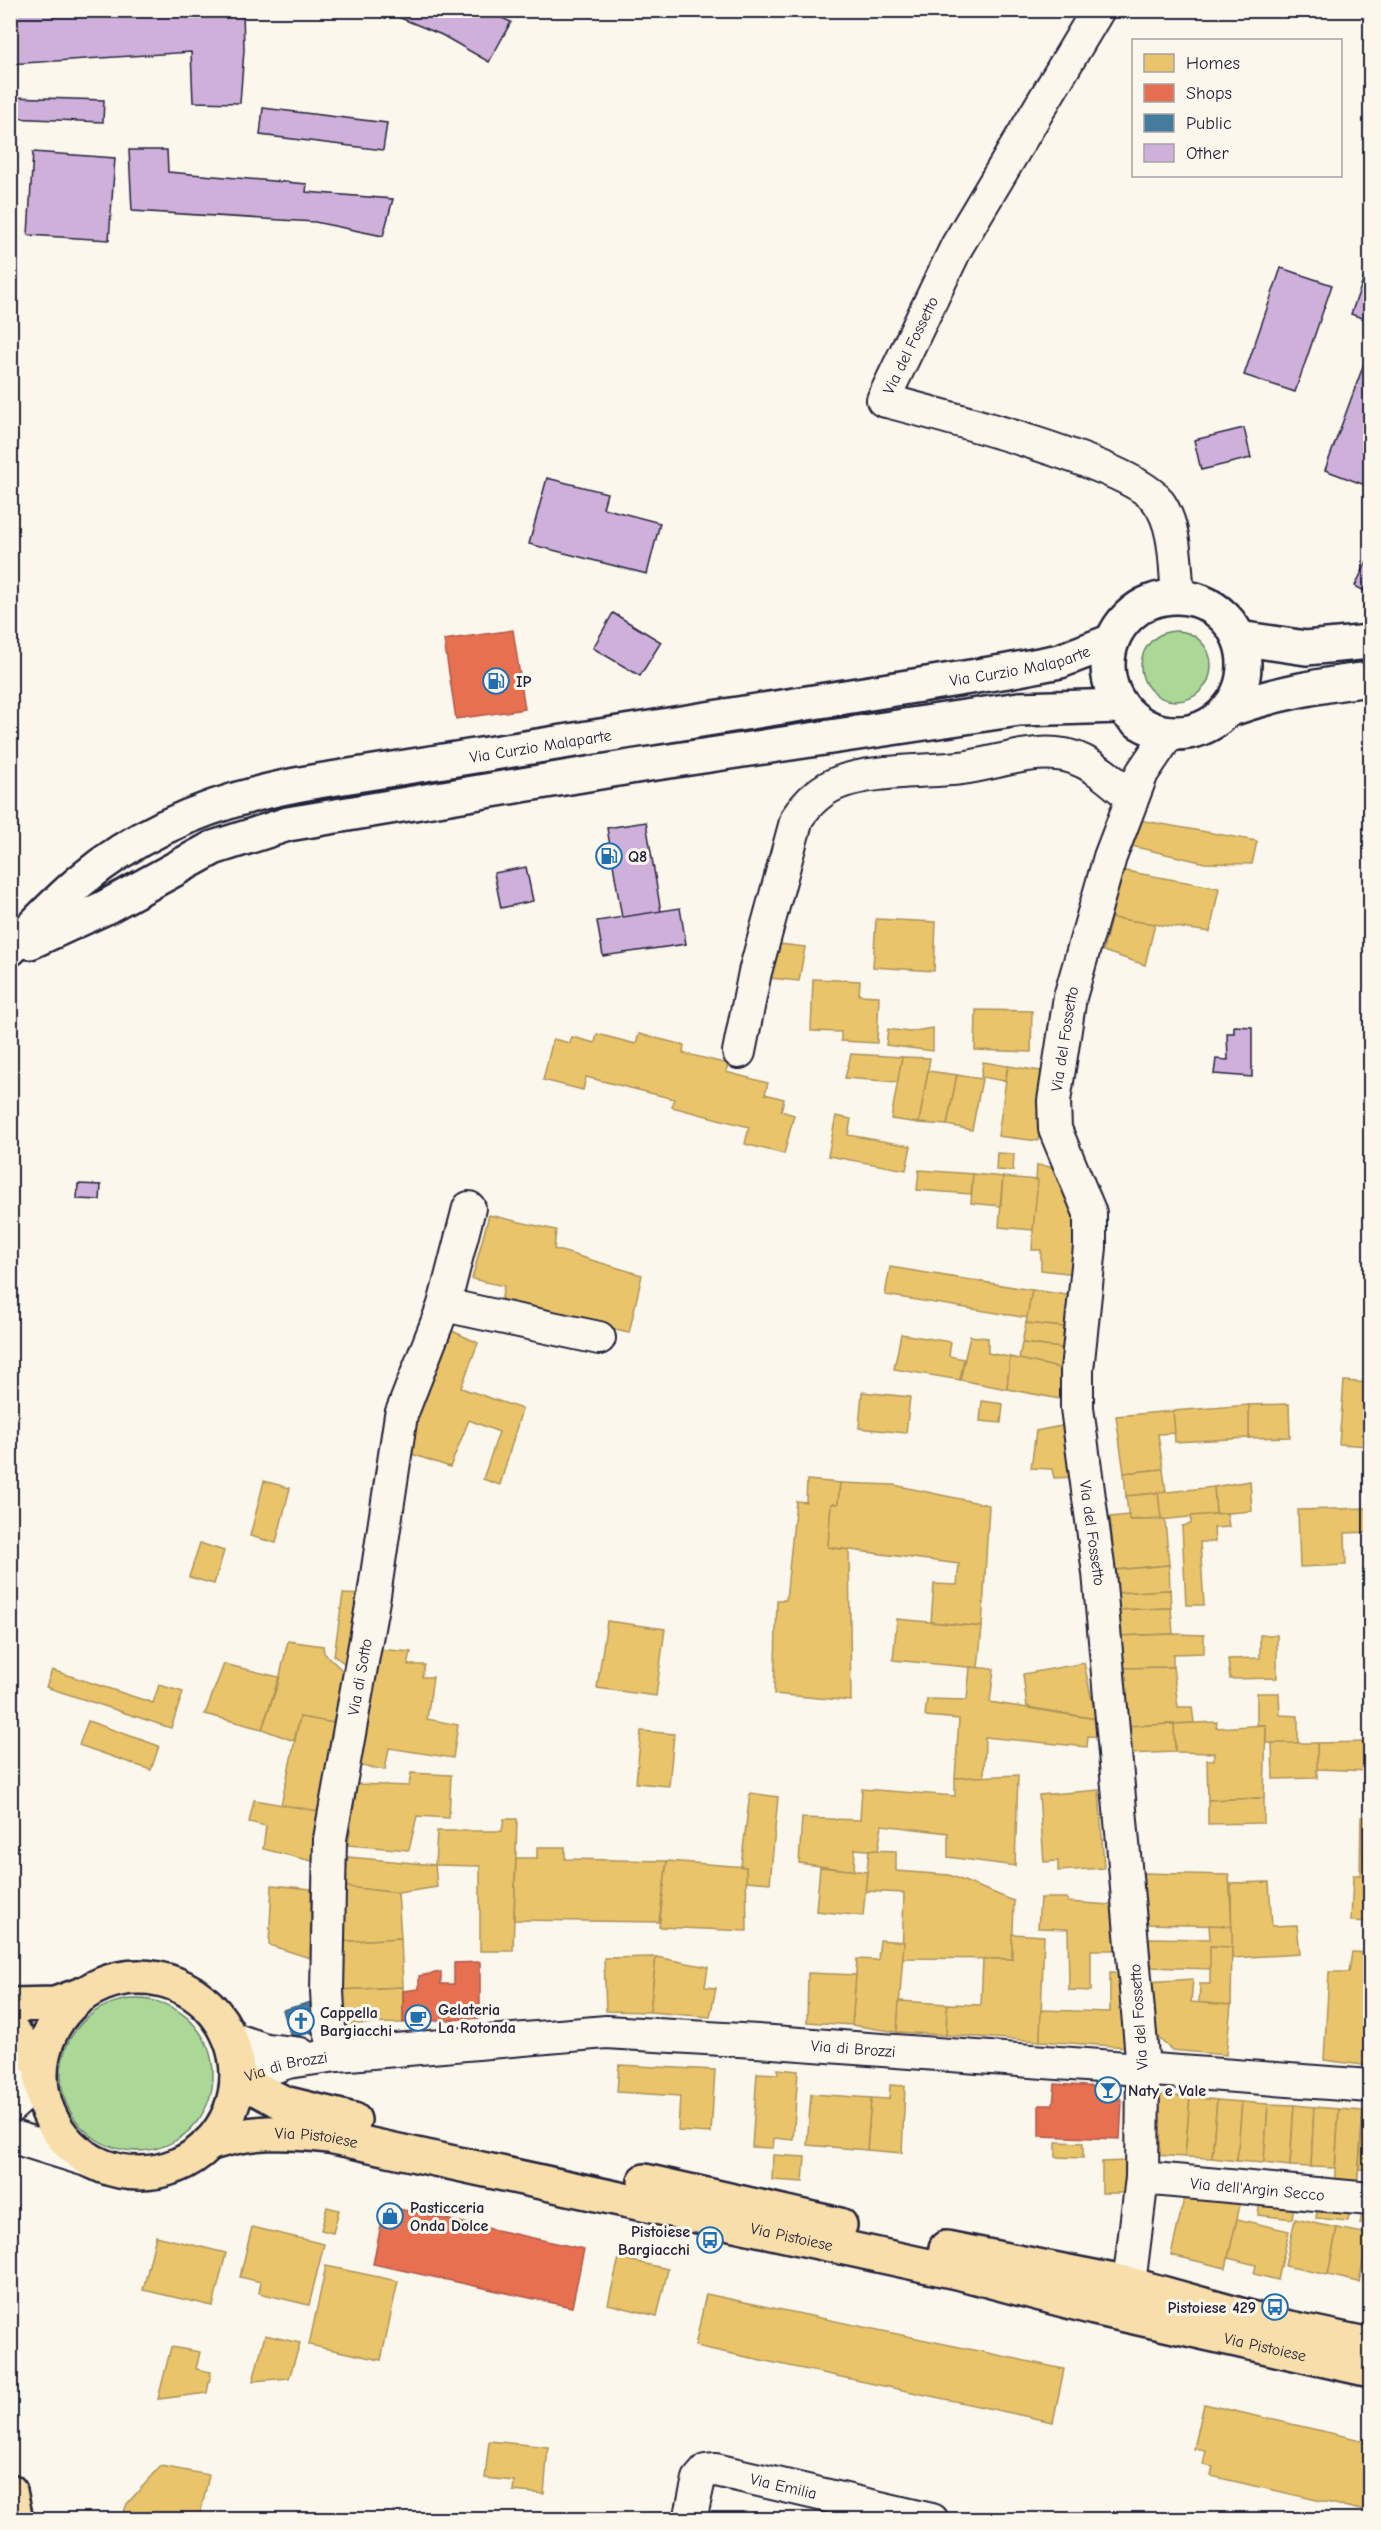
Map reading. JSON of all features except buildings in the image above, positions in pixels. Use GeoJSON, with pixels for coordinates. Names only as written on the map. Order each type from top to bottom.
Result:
{"type":"FeatureCollection","features":[{"type":"Feature","properties":{"kind":"main road","name":"Via Pistoiese"},"geometry":{"type":"LineString","coordinates":[[137,1977],[160,1979],[182,1987],[202,2000],[214,2011],[230,2038],[237,2079],[229,2115],[208,2144],[183,2162],[154,2172],[123,2171],[93,2162],[66,2141],[52,2122],[41,2088],[41,2065],[51,2030],[65,2009],[84,1993],[113,1980],[137,1977]]}},
{"type":"Feature","properties":{"kind":"main road"},"geometry":{"type":"LineString","coordinates":[[10,2005],[55,2004],[70,2001],[84,1993]]}},
{"type":"Feature","properties":{"kind":"main road"},"geometry":{"type":"LineString","coordinates":[[10,2029],[41,2065]]}},
{"type":"Feature","properties":{"kind":"main road","name":"Via Pistoiese"},"geometry":{"type":"LineString","coordinates":[[237,2079],[284,2103],[308,2110],[963,2252],[1128,2284],[1276,2325],[1371,2345]]}},
{"type":"Feature","properties":{"kind":"main road","name":"Via Pistoiese"},"geometry":{"type":"LineString","coordinates":[[208,2144],[250,2133],[290,2132],[329,2136],[961,2273],[1094,2308],[1371,2370]]}},
{"type":"Feature","properties":{"kind":"main road"},"geometry":{"type":"LineString","coordinates":[[10,2491],[16,2520]]}},
{"type":"Feature","properties":{"kind":"street","name":"Via del Fossetto"},"geometry":{"type":"LineString","coordinates":[[1098,10],[957,246],[883,400],[1090,463],[1140,484],[1156,498],[1164,510],[1170,527],[1178,597]]}},
{"type":"Feature","properties":{"kind":"street","name":"Via Curzio Malaparte"},"geometry":{"type":"LineString","coordinates":[[1178,597],[1208,604],[1220,613],[1239,638],[1244,660],[1242,682],[1228,710],[1219,719],[1196,731],[1169,733],[1140,723],[1120,705],[1111,687],[1108,672],[1112,641],[1118,629],[1138,609],[1164,598],[1178,597]]}},
{"type":"Feature","properties":{"kind":"street"},"geometry":{"type":"LineString","coordinates":[[1239,638],[1306,648],[1371,642]]}},
{"type":"Feature","properties":{"kind":"street","name":"Via Curzio Malaparte"},"geometry":{"type":"LineString","coordinates":[[10,950],[83,879],[130,844],[180,820],[241,797],[312,782],[1008,671],[1060,661],[1112,641]]}},
{"type":"Feature","properties":{"kind":"street","name":"Via Curzio Malaparte"},"geometry":{"type":"LineString","coordinates":[[1228,710],[1269,695],[1308,686],[1371,679]]}},
{"type":"Feature","properties":{"kind":"street","name":"Via Curzio Malaparte"},"geometry":{"type":"LineString","coordinates":[[10,950],[104,908],[213,848],[288,824],[636,766],[1007,711],[1062,705],[1120,705]]}},
{"type":"Feature","properties":{"kind":"street","name":"Via del Fossetto"},"geometry":{"type":"LineString","coordinates":[[1128,2284],[1142,2178],[1143,2068],[1099,1573],[1077,1408],[1077,1370],[1090,1247],[1090,1213],[1055,1129],[1054,1101],[1070,998],[1110,857],[1131,797],[1147,765],[1169,733]]}},
{"type":"Feature","properties":{"kind":"street"},"geometry":{"type":"LineString","coordinates":[[739,1052],[755,972],[797,818],[808,802],[824,790],[840,782],[860,778],[1058,754],[1076,758],[1095,768],[1131,797]]}},
{"type":"Feature","properties":{"kind":"street","name":"Via di Sotto"},"geometry":{"type":"LineString","coordinates":[[337,2055],[329,2028],[328,2009],[330,1839],[374,1595],[400,1415],[444,1305],[469,1208]]}},
{"type":"Feature","properties":{"kind":"street"},"geometry":{"type":"LineString","coordinates":[[444,1305],[598,1338]]}},
{"type":"Feature","properties":{"kind":"street","name":"Via di Brozzi"},"geometry":{"type":"LineString","coordinates":[[237,2079],[288,2062],[337,2055],[606,2032],[1143,2068],[1371,2086]]}},
{"type":"Feature","properties":{"kind":"street","name":"Via di Brozzi"},"geometry":{"type":"LineString","coordinates":[[230,2038],[266,2050],[337,2055]]}},
{"type":"Feature","properties":{"kind":"street","name":"Via Pistoiese"},"geometry":{"type":"LineString","coordinates":[[10,2107],[29,2090],[41,2065]]}},
{"type":"Feature","properties":{"kind":"street","name":"Via Pistoiese"},"geometry":{"type":"LineString","coordinates":[[10,2136],[93,2162]]}},
{"type":"Feature","properties":{"kind":"street","name":"Via dell'Argin Secco"},"geometry":{"type":"LineString","coordinates":[[1142,2178],[1371,2199]]}},
{"type":"Feature","properties":{"kind":"street","name":"Via Emilia"},"geometry":{"type":"LineString","coordinates":[[690,2520],[699,2479],[706,2471],[716,2470],[932,2520]]}},
{"type":"Feature","properties":{"kind":"green space"},"geometry":{"type":"Polygon","coordinates":[[[1183,631],[1196,637],[1205,646],[1209,652],[1211,666],[1209,680],[1201,691],[1190,699],[1169,701],[1151,691],[1143,680],[1141,659],[1151,641],[1162,633],[1183,631]]]}},
{"type":"Feature","properties":{"kind":"green space"},"geometry":{"type":"Polygon","coordinates":[[[137,1999],[152,2000],[166,2005],[191,2021],[207,2046],[212,2060],[212,2090],[207,2104],[191,2129],[166,2145],[152,2150],[137,2151],[122,2150],[108,2145],[83,2129],[67,2104],[62,2090],[61,2075],[62,2060],[67,2046],[83,2021],[108,2005],[122,2000],[137,1999]]]}},
{"type":"Feature","properties":{"kind":"place","name":"IP"},"geometry":{"type":"Point","coordinates":[496,681]}},
{"type":"Feature","properties":{"kind":"place","name":"Q8"},"geometry":{"type":"Point","coordinates":[609,856]}},
{"type":"Feature","properties":{"kind":"place","name":"Gelateria La Rotonda"},"geometry":{"type":"Point","coordinates":[418,2018]}},
{"type":"Feature","properties":{"kind":"place","name":"Cappella Bargiacchi"},"geometry":{"type":"Point","coordinates":[301,2021]}},
{"type":"Feature","properties":{"kind":"place","name":"Naty e Vale"},"geometry":{"type":"Point","coordinates":[1108,2090]}},
{"type":"Feature","properties":{"kind":"place","name":"Pasticceria Onda Dolce"},"geometry":{"type":"Point","coordinates":[390,2216]}},
{"type":"Feature","properties":{"kind":"place","name":"Pistoiese Bargiacchi"},"geometry":{"type":"Point","coordinates":[710,2240]}},
{"type":"Feature","properties":{"kind":"place","name":"Pistoiese 429"},"geometry":{"type":"Point","coordinates":[1275,2307]}}]}
